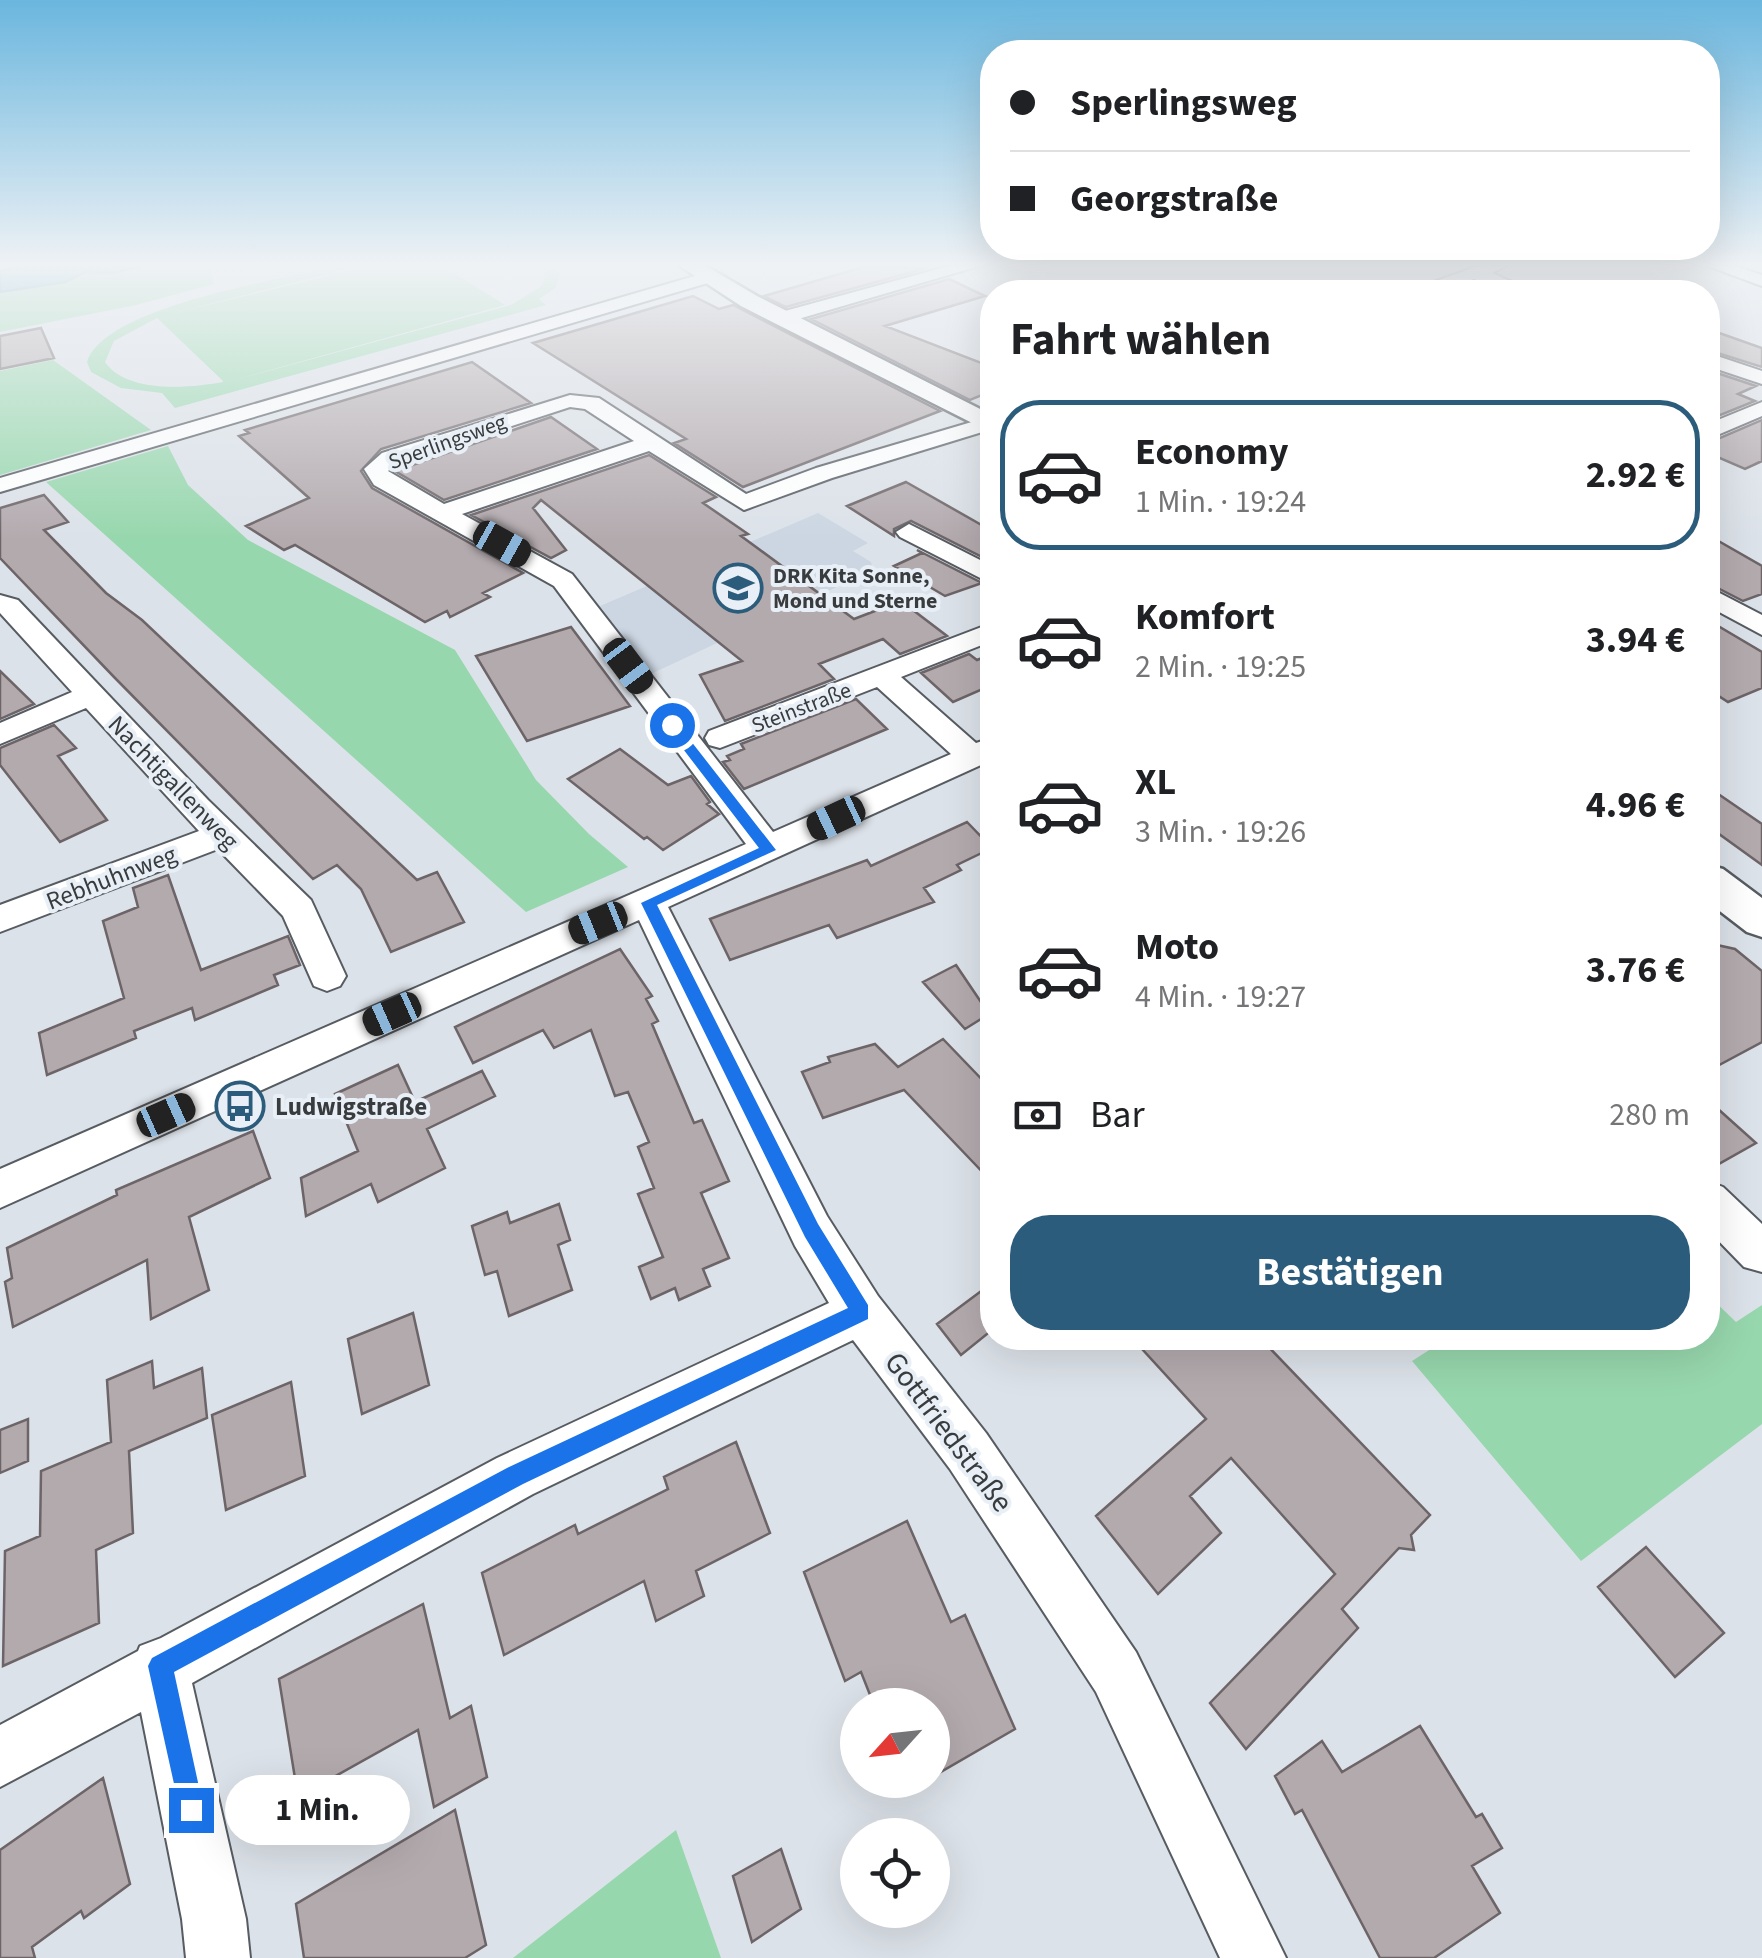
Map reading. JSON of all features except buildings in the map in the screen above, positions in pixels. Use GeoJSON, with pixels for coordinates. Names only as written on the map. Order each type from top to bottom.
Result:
{"type":"FeatureCollection","features":[{"type":"Feature","properties":{"kind":"street"},"geometry":{"type":"LineString","coordinates":[[0,485],[418,357]]}},
{"type":"Feature","properties":{"kind":"street"},"geometry":{"type":"LineString","coordinates":[[859,357],[980,418]]}},
{"type":"Feature","properties":{"kind":"street"},"geometry":{"type":"LineString","coordinates":[[1720,363],[1762,378]]}},
{"type":"Feature","properties":{"kind":"street","name":"Sperlingsweg"},"geometry":{"type":"LineString","coordinates":[[768,850],[563,580],[382,480],[376,469],[390,458],[570,400],[591,403],[744,503],[824,473],[980,427]]}},
{"type":"Feature","properties":{"kind":"street"},"geometry":{"type":"LineString","coordinates":[[1720,427],[1762,408]]}},
{"type":"Feature","properties":{"kind":"street"},"geometry":{"type":"LineString","coordinates":[[445,512],[651,442]]}},
{"type":"Feature","properties":{"kind":"street"},"geometry":{"type":"LineString","coordinates":[[909,532],[980,570]]}},
{"type":"Feature","properties":{"kind":"street"},"geometry":{"type":"LineString","coordinates":[[1720,602],[1762,627]]}},
{"type":"Feature","properties":{"kind":"street","name":"Nachtigallenweg"},"geometry":{"type":"LineString","coordinates":[[0,604],[8,606],[222,835],[298,909],[327,976]]}},
{"type":"Feature","properties":{"kind":"street","name":"Steinstraße"},"geometry":{"type":"LineString","coordinates":[[720,738],[980,636]]}},
{"type":"Feature","properties":{"kind":"street","name":"Steinstraße"},"geometry":{"type":"LineString","coordinates":[[880,675],[980,750]]}},
{"type":"Feature","properties":{"kind":"street"},"geometry":{"type":"LineString","coordinates":[[0,734],[92,695]]}},
{"type":"Feature","properties":{"kind":"street","name":"Steinstraße"},"geometry":{"type":"LineString","coordinates":[[0,1189],[980,753]]}},
{"type":"Feature","properties":{"kind":"street","name":"Rebhuhnweg"},"geometry":{"type":"LineString","coordinates":[[0,919],[222,835]]}},
{"type":"Feature","properties":{"kind":"street"},"geometry":{"type":"LineString","coordinates":[[1720,889],[1762,921]]}},
{"type":"Feature","properties":{"kind":"street","name":"Gottfriedstraße"},"geometry":{"type":"LineString","coordinates":[[648,903],[812,1231],[861,1312],[968,1451],[1116,1672],[1254,1958]]}},
{"type":"Feature","properties":{"kind":"street"},"geometry":{"type":"LineString","coordinates":[[1720,1213],[1760,1252]]}},
{"type":"Feature","properties":{"kind":"street"},"geometry":{"type":"LineString","coordinates":[[0,1757],[160,1666],[515,1476],[861,1312]]}},
{"type":"Feature","properties":{"kind":"street"},"geometry":{"type":"LineString","coordinates":[[160,1666],[214,1918],[218,1958]]}},
{"type":"Feature","properties":{"kind":"shaded area","name":"DRK Kita Sonne, Mond und Sterne"},"geometry":{"type":"Polygon","coordinates":[[[818,513],[868,543],[853,551],[871,562],[873,570],[651,674],[600,606],[818,513]]]}},
{"type":"Feature","properties":{"kind":"green space"},"geometry":{"type":"Polygon","coordinates":[[[90,357],[107,357],[105,362],[128,379],[177,387],[223,382],[198,357],[316,357],[231,381],[318,357],[357,357],[175,408],[162,393],[121,388],[91,372],[87,362],[90,357]]]}},
{"type":"Feature","properties":{"kind":"green space"},"geometry":{"type":"Polygon","coordinates":[[[53,360],[151,430],[0,475],[0,371],[53,360]]]}},
{"type":"Feature","properties":{"kind":"green space"},"geometry":{"type":"Polygon","coordinates":[[[168,446],[188,485],[248,540],[455,650],[536,780],[628,867],[526,912],[46,482],[168,446]]]}},
{"type":"Feature","properties":{"kind":"green space"},"geometry":{"type":"Polygon","coordinates":[[[1762,1305],[1762,1424],[1581,1561],[1412,1361],[1429,1350],[1720,1350],[1720,1307],[1736,1322],[1762,1305]]]}},
{"type":"Feature","properties":{"kind":"green space"},"geometry":{"type":"Polygon","coordinates":[[[676,1830],[721,1958],[513,1958],[676,1830]]]}},
{"type":"Feature","properties":{"kind":"place","name":"DRK Kita Sonne, Mond und Sterne"},"geometry":{"type":"Point","coordinates":[738,588]}},
{"type":"Feature","properties":{"kind":"place","name":"Ludwigstraße"},"geometry":{"type":"Point","coordinates":[240,1106]}},
{"type":"Feature","properties":{"kind":"route"},"geometry":{"type":"LineString","coordinates":[[191,1810],[160,1666],[515,1476],[861,1312],[812,1231],[648,903],[768,850],[672,725]]}}]}
